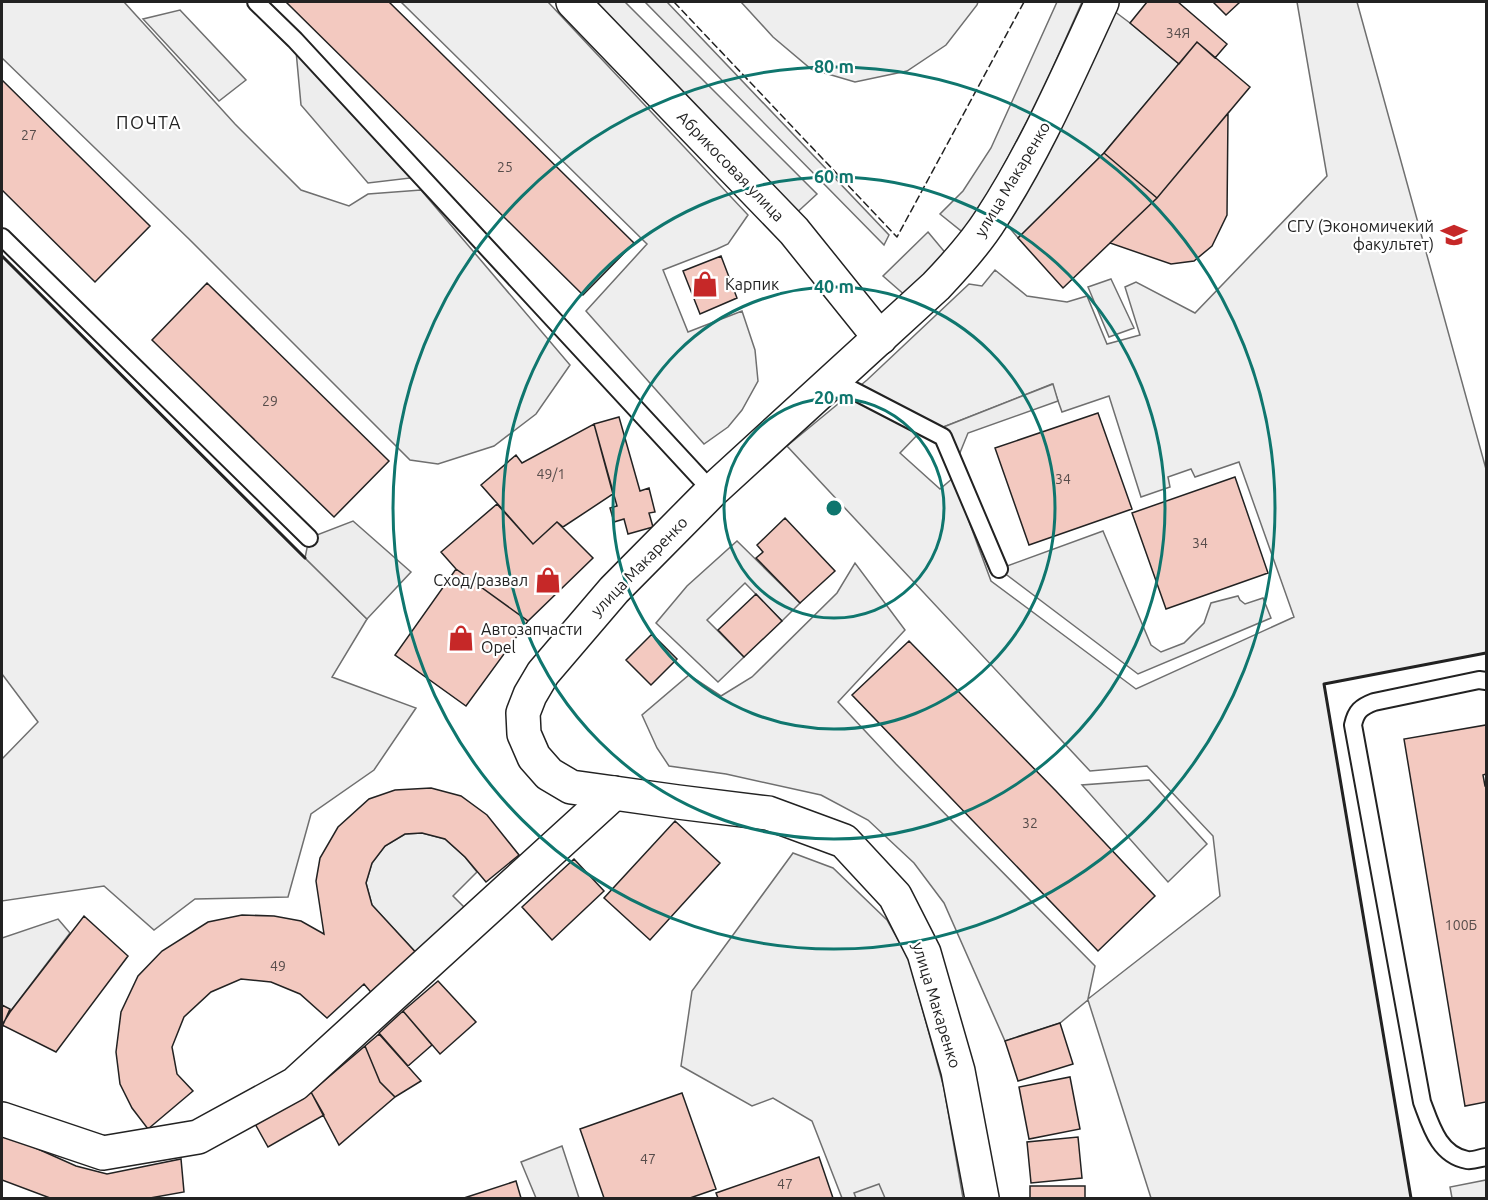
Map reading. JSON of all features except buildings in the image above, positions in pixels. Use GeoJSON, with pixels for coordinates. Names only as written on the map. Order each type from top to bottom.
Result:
{"type":"FeatureCollection","features":[{"type":"Feature","properties":{"kind":"street","name":"Абрикосовая улица"},"geometry":{"type":"LineString","coordinates":[[573,2],[794,231],[880,338]]}},
{"type":"Feature","properties":{"kind":"street","name":"улица Макаренко"},"geometry":{"type":"LineString","coordinates":[[982,1198],[958,1071],[924,953],[896,896],[844,841],[768,813],[571,787],[549,774],[534,757],[524,734],[523,713],[543,673],[614,590],[712,490],[880,338],[936,286],[960,260],[990,220],[1046,124],[1102,2]]}},
{"type":"Feature","properties":{"kind":"street"},"geometry":{"type":"LineString","coordinates":[[2,1119],[103,1153],[198,1137],[295,1084],[614,794]]}},
{"type":"Feature","properties":{"kind":"lane"},"geometry":{"type":"LineString","coordinates":[[256,2],[295,40],[712,490]]}},
{"type":"Feature","properties":{"kind":"lane"},"geometry":{"type":"LineString","coordinates":[[2,237],[309,538]]}},
{"type":"Feature","properties":{"kind":"lane"},"geometry":{"type":"LineString","coordinates":[[833,380],[943,437],[999,568]]}},
{"type":"Feature","properties":{"kind":"lane"},"geometry":{"type":"LineString","coordinates":[[1486,681],[1479,680],[1364,705],[1355,716],[1353,725],[1422,1102],[1440,1144],[1453,1156],[1470,1161],[1486,1157]]}},
{"type":"Feature","properties":{"kind":"shaded area"},"geometry":{"type":"Polygon","coordinates":[[[2,2],[124,2],[235,124],[301,190],[349,206],[368,194],[421,190],[570,365],[536,414],[494,446],[438,464],[410,460],[189,239],[2,58],[2,2]]]}},
{"type":"Feature","properties":{"kind":"shaded area"},"geometry":{"type":"Polygon","coordinates":[[[401,2],[548,2],[748,215],[728,244],[663,270],[688,332],[742,311],[755,350],[758,381],[742,410],[728,427],[704,444],[586,311],[647,244],[401,2]]]}},
{"type":"Feature","properties":{"kind":"shaded area"},"geometry":{"type":"Polygon","coordinates":[[[582,2],[625,2],[817,194],[792,217],[582,2]]]}},
{"type":"Feature","properties":{"kind":"shaded area"},"geometry":{"type":"Polygon","coordinates":[[[645,2],[667,2],[889,235],[884,245],[645,2]]]}},
{"type":"Feature","properties":{"kind":"shaded area"},"geometry":{"type":"Polygon","coordinates":[[[741,2],[978,2],[946,45],[907,71],[855,82],[811,69],[773,37],[741,2]]]}},
{"type":"Feature","properties":{"kind":"shaded area"},"geometry":{"type":"Polygon","coordinates":[[[1057,2],[1082,2],[1038,101],[965,234],[940,214],[963,191],[991,148],[1057,2]]]}},
{"type":"Feature","properties":{"kind":"shaded area"},"geometry":{"type":"Polygon","coordinates":[[[1102,2],[1179,64],[1104,153],[1018,238],[996,212],[1102,2]]]}},
{"type":"Feature","properties":{"kind":"shaded area"},"geometry":{"type":"Polygon","coordinates":[[[1297,2],[1357,2],[1486,469],[1486,653],[1324,684],[1411,1198],[1151,1198],[1088,1000],[1060,1023],[1005,1041],[944,903],[914,863],[868,820],[821,795],[726,774],[669,766],[657,748],[642,715],[689,675],[721,696],[752,677],[837,593],[855,563],[905,630],[838,702],[1095,966],[1088,999],[1220,896],[1213,836],[1147,766],[1090,771],[787,446],[867,380],[969,284],[982,286],[995,270],[1027,296],[1067,302],[1087,296],[1107,344],[1140,335],[1125,287],[1136,282],[1195,313],[1327,176],[1297,2]],[[1052,384],[941,428],[924,428],[900,453],[940,489],[953,478],[991,581],[1136,689],[1294,617],[1239,462],[1195,477],[1191,469],[1168,477],[1170,487],[1141,497],[1109,396],[1062,412],[1052,384]]]}},
{"type":"Feature","properties":{"kind":"shaded area"},"geometry":{"type":"Polygon","coordinates":[[[180,10],[246,80],[219,101],[143,19],[180,10]]]}},
{"type":"Feature","properties":{"kind":"shaded area"},"geometry":{"type":"Polygon","coordinates":[[[295,40],[419,177],[368,183],[301,105],[295,40]]]}},
{"type":"Feature","properties":{"kind":"shaded area"},"geometry":{"type":"Polygon","coordinates":[[[928,232],[948,256],[907,297],[883,276],[928,232]]]}},
{"type":"Feature","properties":{"kind":"shaded area"},"geometry":{"type":"Polygon","coordinates":[[[2,256],[367,619],[332,677],[416,708],[374,770],[311,814],[288,897],[195,899],[154,930],[104,886],[2,901],[2,759],[38,722],[2,674],[2,256]]]}},
{"type":"Feature","properties":{"kind":"shaded area"},"geometry":{"type":"Polygon","coordinates":[[[1111,279],[1134,328],[1109,337],[1088,287],[1111,279]]]}},
{"type":"Feature","properties":{"kind":"shaded area"},"geometry":{"type":"Polygon","coordinates":[[[1053,384],[1058,401],[968,433],[955,465],[941,428],[1053,384]]]}},
{"type":"Feature","properties":{"kind":"shaded area"},"geometry":{"type":"Polygon","coordinates":[[[353,521],[411,572],[367,619],[305,558],[309,538],[353,521]]]}},
{"type":"Feature","properties":{"kind":"shaded area"},"geometry":{"type":"Polygon","coordinates":[[[1103,531],[1151,645],[1161,652],[1184,643],[1204,623],[1211,603],[1238,596],[1245,604],[1263,598],[1271,618],[1138,674],[999,569],[1103,531]]]}},
{"type":"Feature","properties":{"kind":"shaded area"},"geometry":{"type":"Polygon","coordinates":[[[737,541],[800,603],[782,621],[745,583],[707,620],[744,657],[718,682],[656,623],[687,586],[737,541]]]}},
{"type":"Feature","properties":{"kind":"shaded area"},"geometry":{"type":"Polygon","coordinates":[[[1149,780],[1207,844],[1168,882],[1082,785],[1149,780]]]}},
{"type":"Feature","properties":{"kind":"shaded area"},"geometry":{"type":"Polygon","coordinates":[[[422,833],[445,839],[465,857],[477,872],[453,896],[476,919],[420,957],[372,905],[366,883],[372,863],[385,846],[405,834],[422,833]]]}},
{"type":"Feature","properties":{"kind":"shaded area"},"geometry":{"type":"Polygon","coordinates":[[[793,853],[833,868],[887,920],[909,960],[944,1088],[963,1198],[842,1198],[812,1121],[773,1098],[752,1106],[681,1066],[692,991],[793,853]]]}},
{"type":"Feature","properties":{"kind":"shaded area"},"geometry":{"type":"Polygon","coordinates":[[[58,919],[70,933],[10,1012],[2,1008],[2,938],[58,919]]]}},
{"type":"Feature","properties":{"kind":"shaded area"},"geometry":{"type":"Polygon","coordinates":[[[562,1146],[579,1198],[536,1198],[521,1162],[562,1146]]]}},
{"type":"Feature","properties":{"kind":"shaded area"},"geometry":{"type":"Polygon","coordinates":[[[1486,1180],[1486,1198],[1452,1198],[1450,1187],[1486,1180]]]}},
{"type":"Feature","properties":{"kind":"shaded area"},"geometry":{"type":"Polygon","coordinates":[[[879,1184],[885,1198],[856,1198],[854,1193],[879,1184]]]}},
{"type":"Feature","properties":{"kind":"fence"},"geometry":{"type":"LineString","coordinates":[[674,2],[897,237],[1024,2]]}},
{"type":"Feature","properties":{"kind":"wall"},"geometry":{"type":"LineString","coordinates":[[2,256],[305,558]]}},
{"type":"Feature","properties":{"kind":"wall"},"geometry":{"type":"LineString","coordinates":[[1411,1198],[1324,684],[1486,653]]}},
{"type":"Feature","properties":{"kind":"place","name":"СГУ (Экономичекий факультет)"},"geometry":{"type":"Point","coordinates":[1454,235]}},
{"type":"Feature","properties":{"kind":"place","name":"Карпик"},"geometry":{"type":"Point","coordinates":[705,284]}},
{"type":"Feature","properties":{"kind":"place","name":"Сход/развал"},"geometry":{"type":"Point","coordinates":[548,580]}},
{"type":"Feature","properties":{"kind":"place","name":"Автозапчасти Opel"},"geometry":{"type":"Point","coordinates":[461,638]}},
{"type":"Feature","properties":{"kind":"district","name":"ПОЧТА"},"geometry":{"type":"Point","coordinates":[149,122]}}]}
